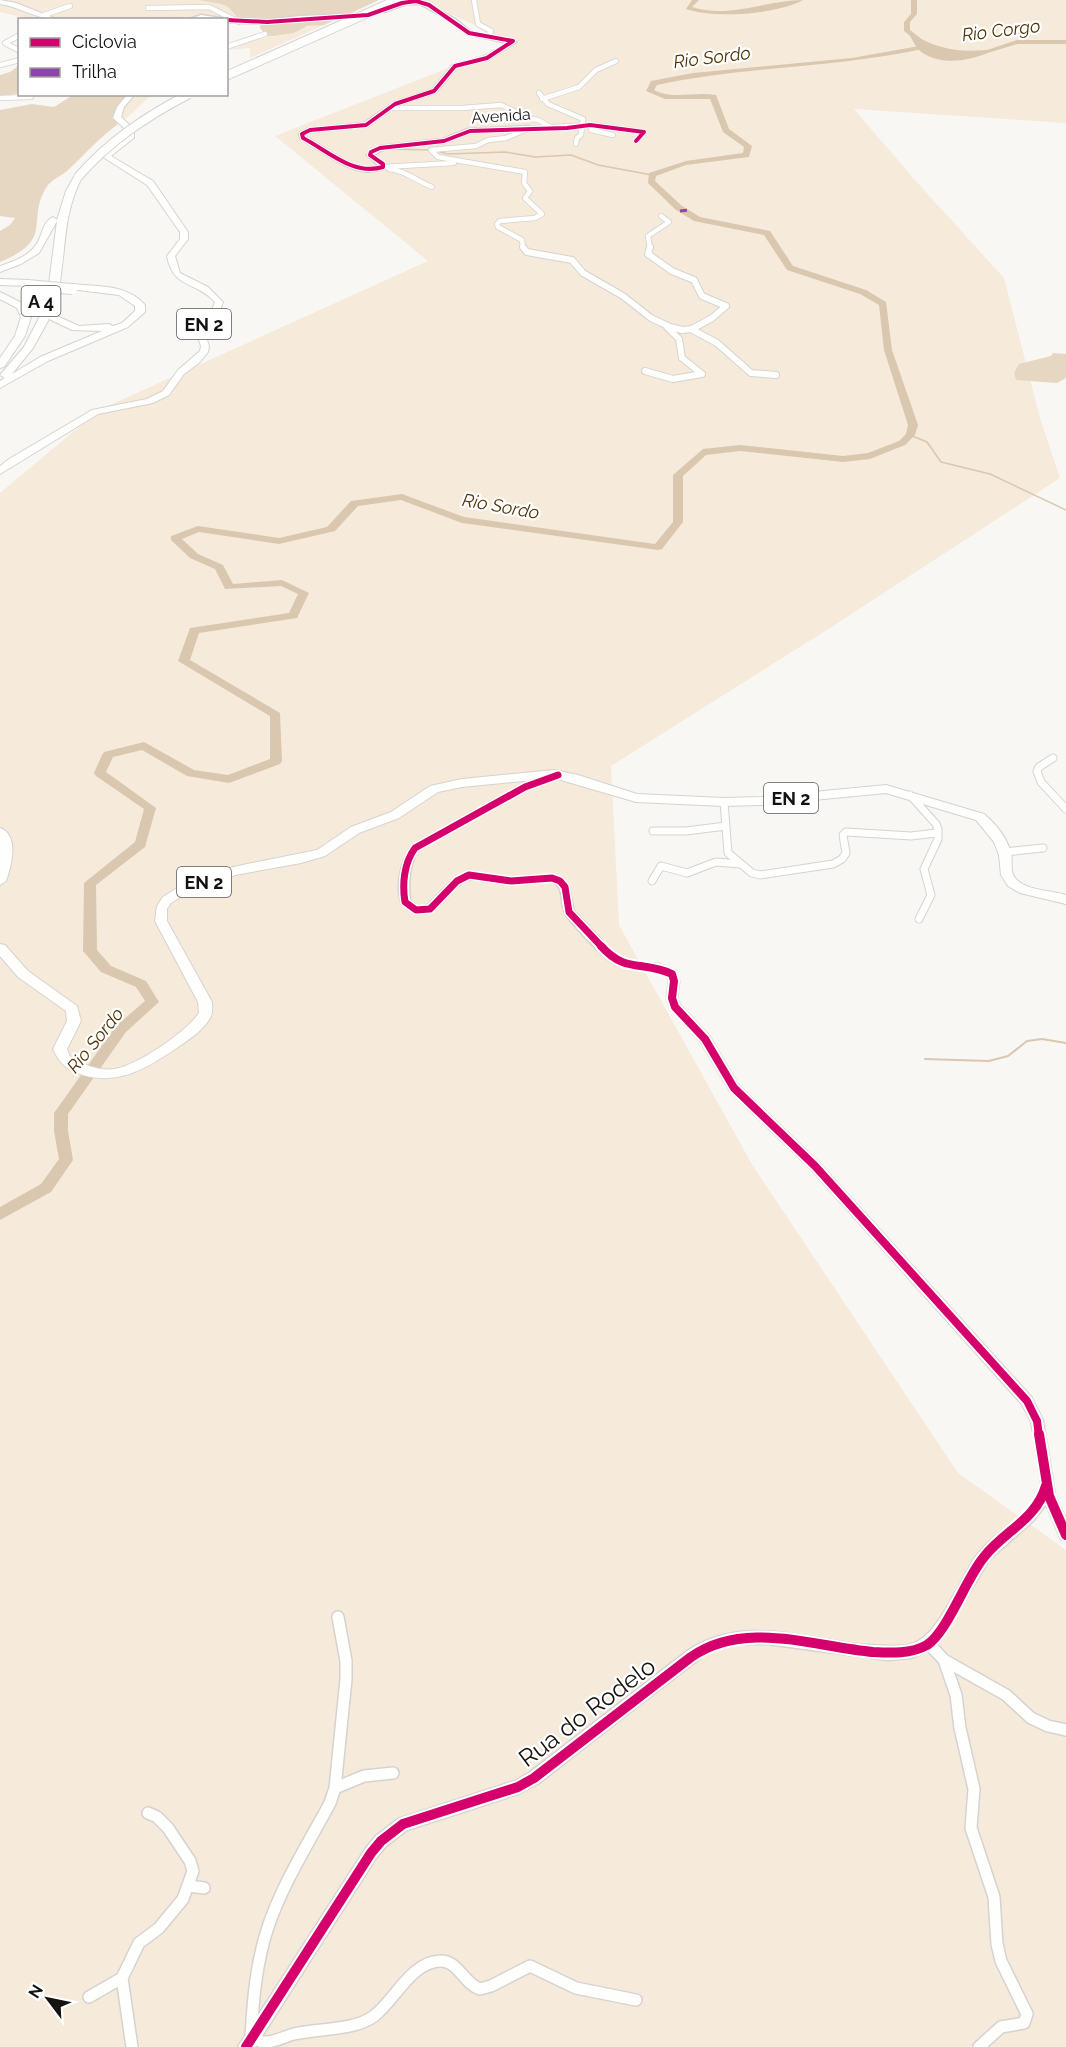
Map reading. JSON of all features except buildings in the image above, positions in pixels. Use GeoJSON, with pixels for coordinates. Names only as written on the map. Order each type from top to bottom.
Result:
{"type":"FeatureCollection","features":[{"type":"Feature","properties":{"kind":"highway"},"geometry":{"type":"LineString","coordinates":[[228,74],[390,0]]}},
{"type":"Feature","properties":{"kind":"highway"},"geometry":{"type":"LineString","coordinates":[[228,74],[397,0]]}},
{"type":"Feature","properties":{"kind":"highway","name":"A 4"},"geometry":{"type":"LineString","coordinates":[[0,380],[24,353],[40,326],[52,295],[60,220],[75,177],[95,150],[120,130],[178,96]]}},
{"type":"Feature","properties":{"kind":"highway","name":"A 4"},"geometry":{"type":"LineString","coordinates":[[0,370],[29,331],[39,308],[53,220],[64,188],[126,131],[186,96]]}},
{"type":"Feature","properties":{"kind":"highway"},"geometry":{"type":"LineString","coordinates":[[0,269],[30,255],[42,245],[48,224],[53,220]]}},
{"type":"Feature","properties":{"kind":"highway"},"geometry":{"type":"LineString","coordinates":[[0,283],[129,295],[140,305],[140,312],[125,325],[44,359],[0,385]]}},
{"type":"Feature","properties":{"kind":"highway"},"geometry":{"type":"LineString","coordinates":[[52,295],[55,297],[52,318],[59,324],[70,328],[90,329],[111,326],[128,318],[133,312],[133,306],[125,298],[73,288]]}},
{"type":"Feature","properties":{"kind":"highway"},"geometry":{"type":"LineString","coordinates":[[0,296],[15,301],[25,312],[26,317],[20,336],[0,365]]}},
{"type":"Feature","properties":{"kind":"main road"},"geometry":{"type":"LineString","coordinates":[[0,3],[18,6],[51,18]]}},
{"type":"Feature","properties":{"kind":"main road","name":"EN 2"},"geometry":{"type":"LineString","coordinates":[[0,471],[12,461],[93,413],[147,401],[164,394],[180,373],[205,351],[199,330],[216,311],[219,302],[207,290],[179,277],[172,270],[171,255],[185,239],[184,231],[149,182],[107,158],[109,152],[129,140],[130,129],[117,118],[121,107],[130,96]]}},
{"type":"Feature","properties":{"kind":"main road","name":"EN 2"},"geometry":{"type":"LineString","coordinates":[[0,948],[22,974],[72,1009],[74,1019],[61,1046],[61,1056],[72,1065],[97,1073],[110,1075],[125,1071],[137,1066],[194,1028],[205,1016],[205,1002],[160,921],[161,909],[172,897],[187,888],[236,870],[297,860],[321,853],[351,832],[395,815],[440,787],[514,777],[558,775],[640,798],[724,802],[761,801],[876,789],[910,795],[980,817],[989,824],[1005,852],[1006,874],[1012,883],[1023,889],[1050,894],[1066,900]]}},
{"type":"Feature","properties":{"kind":"main road"},"geometry":{"type":"LineString","coordinates":[[0,832],[6,843],[7,853],[0,880]]}},
{"type":"Feature","properties":{"kind":"street"},"geometry":{"type":"LineString","coordinates":[[474,0],[478,24],[491,32],[487,37]]}},
{"type":"Feature","properties":{"kind":"street"},"geometry":{"type":"LineString","coordinates":[[228,20],[239,22],[368,15],[411,1],[429,2],[468,32],[513,42],[487,58],[455,66],[432,92],[389,108],[364,125],[310,130],[302,134],[304,139],[357,169],[369,171],[406,164],[425,166],[451,163],[482,164]]}},
{"type":"Feature","properties":{"kind":"street"},"geometry":{"type":"LineString","coordinates":[[44,15],[70,6]]}},
{"type":"Feature","properties":{"kind":"street"},"geometry":{"type":"LineString","coordinates":[[148,8],[206,7],[218,10],[239,22]]}},
{"type":"Feature","properties":{"kind":"street"},"geometry":{"type":"LineString","coordinates":[[228,46],[247,38],[265,34]]}},
{"type":"Feature","properties":{"kind":"street"},"geometry":{"type":"LineString","coordinates":[[18,36],[5,43],[18,50]]}},
{"type":"Feature","properties":{"kind":"street"},"geometry":{"type":"LineString","coordinates":[[0,64],[18,60]]}},
{"type":"Feature","properties":{"kind":"street"},"geometry":{"type":"LineString","coordinates":[[542,99],[579,87],[596,70],[616,61]]}},
{"type":"Feature","properties":{"kind":"street"},"geometry":{"type":"LineString","coordinates":[[539,93],[548,105],[582,118],[581,135],[577,138],[576,144]]}},
{"type":"Feature","properties":{"kind":"street"},"geometry":{"type":"LineString","coordinates":[[0,98],[31,97]]}},
{"type":"Feature","properties":{"kind":"street"},"geometry":{"type":"LineString","coordinates":[[389,108],[464,108],[481,103],[508,107],[520,117],[538,120],[552,128]]}},
{"type":"Feature","properties":{"kind":"street"},"geometry":{"type":"LineString","coordinates":[[559,128],[571,120],[565,112]]}},
{"type":"Feature","properties":{"kind":"street"},"geometry":{"type":"LineString","coordinates":[[583,125],[613,135]]}},
{"type":"Feature","properties":{"kind":"street"},"geometry":{"type":"LineString","coordinates":[[583,125],[644,132],[636,141]]}},
{"type":"Feature","properties":{"kind":"street","name":"Avenida"},"geometry":{"type":"LineString","coordinates":[[382,168],[383,164],[371,158],[371,152],[385,146],[452,138],[468,131],[583,125]]}},
{"type":"Feature","properties":{"kind":"street"},"geometry":{"type":"LineString","coordinates":[[530,128],[507,138],[488,140],[476,146],[431,150],[438,157],[518,169],[526,174],[524,183],[530,191],[526,199],[542,214],[533,218],[505,220],[496,224],[522,240],[525,251],[540,256],[572,260],[582,273],[623,296],[648,317],[680,330],[691,329],[712,318],[726,305],[702,296],[694,280],[673,271],[648,255],[648,236],[669,222],[660,216]]}},
{"type":"Feature","properties":{"kind":"street"},"geometry":{"type":"LineString","coordinates":[[382,168],[400,170],[412,179],[432,187]]}},
{"type":"Feature","properties":{"kind":"street"},"geometry":{"type":"LineString","coordinates":[[645,371],[674,380],[702,375],[682,358],[678,338],[667,326]]}},
{"type":"Feature","properties":{"kind":"street"},"geometry":{"type":"LineString","coordinates":[[691,329],[717,343],[750,373],[776,375]]}},
{"type":"Feature","properties":{"kind":"street"},"geometry":{"type":"LineString","coordinates":[[1053,758],[1050,762],[1039,766],[1038,775],[1042,784],[1066,809]]}},
{"type":"Feature","properties":{"kind":"street"},"geometry":{"type":"LineString","coordinates":[[558,775],[517,791],[415,848],[408,860],[405,902],[416,910],[430,909],[457,881],[469,875],[511,881],[556,879],[565,887],[569,912],[611,957],[624,963],[659,968],[672,974],[674,981],[672,998],[675,1007],[705,1040],[734,1088],[815,1166],[1027,1401],[1037,1422],[1047,1486],[1059,1522],[1066,1535]]}},
{"type":"Feature","properties":{"kind":"street"},"geometry":{"type":"LineString","coordinates":[[514,777],[520,784],[517,791]]}},
{"type":"Feature","properties":{"kind":"street"},"geometry":{"type":"LineString","coordinates":[[910,795],[936,824],[938,831],[938,839],[924,869],[931,895],[919,918]]}},
{"type":"Feature","properties":{"kind":"street"},"geometry":{"type":"LineString","coordinates":[[724,802],[728,853],[752,873],[760,875],[836,863],[845,855],[843,835],[846,832],[911,836],[932,835],[938,831]]}},
{"type":"Feature","properties":{"kind":"street"},"geometry":{"type":"LineString","coordinates":[[653,831],[686,831],[726,826]]}},
{"type":"Feature","properties":{"kind":"street"},"geometry":{"type":"LineString","coordinates":[[1005,852],[1043,848]]}},
{"type":"Feature","properties":{"kind":"street"},"geometry":{"type":"LineString","coordinates":[[652,881],[661,866],[687,873],[716,862],[744,865]]}},
{"type":"Feature","properties":{"kind":"street"},"geometry":{"type":"LineString","coordinates":[[1047,1486],[1043,1499],[1028,1517],[982,1558],[925,1646],[944,1660],[1006,1695],[1031,1718],[1048,1726],[1066,1730]]}},
{"type":"Feature","properties":{"kind":"street"},"geometry":{"type":"LineString","coordinates":[[1028,1517],[1042,1514],[1059,1522]]}},
{"type":"Feature","properties":{"kind":"street"},"geometry":{"type":"LineString","coordinates":[[338,1617],[346,1661],[346,1679],[335,1788],[330,1803],[277,1904],[268,1928],[253,1995],[248,2042],[266,2042],[369,2019],[422,1968],[438,1961],[448,1962],[456,1967],[471,1984],[479,1989],[488,1987],[530,1966],[576,1988],[636,2000]]}},
{"type":"Feature","properties":{"kind":"street","name":"Rua do Rodelo"},"geometry":{"type":"LineString","coordinates":[[248,2042],[371,1853],[392,1832],[414,1820],[518,1787],[534,1778],[621,1708],[715,1643],[734,1637],[756,1637],[882,1653],[909,1652],[925,1646]]}},
{"type":"Feature","properties":{"kind":"street"},"geometry":{"type":"LineString","coordinates":[[944,1660],[956,1695],[960,1728],[974,1789],[971,1828],[994,1898],[997,1944],[1001,1961],[1027,2016],[1024,2023],[1001,2027],[979,2047]]}},
{"type":"Feature","properties":{"kind":"street"},"geometry":{"type":"LineString","coordinates":[[335,1788],[364,1776],[393,1773]]}},
{"type":"Feature","properties":{"kind":"street"},"geometry":{"type":"LineString","coordinates":[[88,1997],[122,1977],[139,1943],[166,1922],[189,1887],[193,1871],[190,1861],[164,1823],[148,1813]]}},
{"type":"Feature","properties":{"kind":"street"},"geometry":{"type":"LineString","coordinates":[[189,1887],[204,1888]]}},
{"type":"Feature","properties":{"kind":"street"},"geometry":{"type":"LineString","coordinates":[[122,1977],[132,2047]]}},
{"type":"Feature","properties":{"kind":"shaded area"},"geometry":{"type":"Polygon","coordinates":[[[0,0],[374,0],[228,20],[228,18],[25,18],[0,12],[0,0]]]}},
{"type":"Feature","properties":{"kind":"shaded area"},"geometry":{"type":"Polygon","coordinates":[[[199,0],[379,0],[347,15],[269,20],[239,19],[227,6],[199,0]]]}},
{"type":"Feature","properties":{"kind":"shaded area"},"geometry":{"type":"Polygon","coordinates":[[[421,0],[1066,0],[1066,123],[854,109],[1004,278],[1040,418],[1060,478],[830,628],[611,766],[619,925],[753,1166],[958,1473],[1066,1550],[1066,2047],[0,2047],[0,493],[99,410],[428,261],[275,136],[512,43],[421,0]]]}},
{"type":"Feature","properties":{"kind":"shaded area"},"geometry":{"type":"Polygon","coordinates":[[[341,17],[324,25],[307,26],[294,33],[274,36],[267,36],[260,28],[261,22],[341,17]]]}},
{"type":"Feature","properties":{"kind":"shaded area"},"geometry":{"type":"Polygon","coordinates":[[[324,25],[250,58],[250,48],[228,50],[232,48],[231,46],[266,35],[272,37],[294,33],[301,28],[324,25]]]}},
{"type":"Feature","properties":{"kind":"shaded area"},"geometry":{"type":"Polygon","coordinates":[[[907,31],[929,43],[950,49],[972,51],[997,49],[968,59],[948,61],[938,59],[920,51],[907,31]]]}},
{"type":"Feature","properties":{"kind":"shaded area"},"geometry":{"type":"Polygon","coordinates":[[[18,66],[18,93],[0,97],[0,75],[10,72],[18,66]]]}},
{"type":"Feature","properties":{"kind":"shaded area"},"geometry":{"type":"Polygon","coordinates":[[[71,96],[129,96],[114,118],[118,124],[67,171],[48,185],[41,197],[34,237],[28,245],[17,254],[0,262],[0,231],[10,225],[15,218],[0,216],[0,110],[32,104],[54,107],[71,96]]]}},
{"type":"Feature","properties":{"kind":"shaded area"},"geometry":{"type":"Polygon","coordinates":[[[134,96],[151,96],[122,121],[120,116],[122,108],[134,96]]]}},
{"type":"Feature","properties":{"kind":"shaded area"},"geometry":{"type":"Polygon","coordinates":[[[1053,353],[1066,354],[1066,378],[1057,383],[1016,380],[1014,373],[1019,364],[1051,356],[1053,353]]]}},
{"type":"Feature","properties":{"kind":"waterway","name":"Rio Corgo"},"geometry":{"type":"LineString","coordinates":[[696,0],[688,8],[712,13],[760,9],[800,0]]}},
{"type":"Feature","properties":{"kind":"waterway","name":"Rio Corgo"},"geometry":{"type":"LineString","coordinates":[[914,0],[914,14],[907,22],[907,31],[922,42]]}},
{"type":"Feature","properties":{"kind":"waterway","name":"Rio Corgo"},"geometry":{"type":"LineString","coordinates":[[981,53],[1017,42],[1066,42]]}},
{"type":"Feature","properties":{"kind":"waterway","name":"Rio Sordo"},"geometry":{"type":"LineString","coordinates":[[0,1214],[46,1188],[66,1160],[61,1131],[61,1113],[121,1029],[152,1002],[141,984],[106,969],[90,951],[90,883],[141,844],[150,808],[100,773],[108,755],[144,746],[191,773],[229,779],[276,761],[276,715],[184,661],[194,630],[293,616],[304,593],[282,583],[229,587],[219,567],[194,556],[175,538],[198,529],[279,541],[331,529],[355,503],[402,497],[462,520],[658,547],[678,522],[678,475],[703,452],[740,448],[843,459],[870,456],[902,443],[910,435],[913,425],[888,350],[883,304],[863,292],[790,268],[767,233],[697,219],[679,208],[651,181],[652,175],[686,163],[746,155],[748,146],[726,130],[713,97],[697,95],[665,97],[650,91],[654,83],[693,75],[852,60],[925,47]]}},
{"type":"Feature","properties":{"kind":"waterway"},"geometry":{"type":"LineString","coordinates":[[390,149],[432,150]]}},
{"type":"Feature","properties":{"kind":"waterway"},"geometry":{"type":"LineString","coordinates":[[437,151],[447,154],[505,152],[535,157],[571,155],[598,165],[652,175]]}},
{"type":"Feature","properties":{"kind":"waterway"},"geometry":{"type":"LineString","coordinates":[[910,435],[927,442],[941,462],[990,474],[1066,510]]}},
{"type":"Feature","properties":{"kind":"waterway"},"geometry":{"type":"LineString","coordinates":[[925,1059],[989,1061],[1008,1056],[1027,1041],[1042,1039],[1066,1043]]}},
{"type":"Feature","properties":{"kind":"marked path"},"geometry":{"type":"LineString","coordinates":[[680,211],[689,210]]}},
{"type":"Feature","properties":{"kind":"cycle path"},"geometry":{"type":"LineString","coordinates":[[228,20],[267,22],[368,15],[402,3],[416,1],[429,5],[469,33],[513,41],[487,58],[455,66],[434,91],[395,104],[366,125],[310,130],[302,134],[303,138],[343,162],[364,170],[383,167],[383,164],[370,155],[371,152],[380,148],[444,141],[470,131],[567,128],[590,125],[644,132],[636,141]]}},
{"type":"Feature","properties":{"kind":"cycle path"},"geometry":{"type":"LineString","coordinates":[[558,775],[525,787],[415,848],[405,874],[405,902],[416,910],[430,909],[457,881],[469,875],[511,881],[552,878],[560,881],[565,887],[569,912],[611,957],[624,964],[659,968],[672,974],[674,981],[672,998],[675,1007],[705,1039],[734,1088],[815,1166],[1027,1401],[1037,1421],[1049,1496],[1066,1535]]}},
{"type":"Feature","properties":{"kind":"cycle path"},"geometry":{"type":"LineString","coordinates":[[246,2047],[371,1853],[381,1841],[403,1824],[518,1787],[534,1778],[691,1657],[717,1642],[739,1638],[767,1638],[888,1653],[911,1651],[928,1644],[943,1626],[984,1556],[1037,1507],[1046,1486]]}}]}
